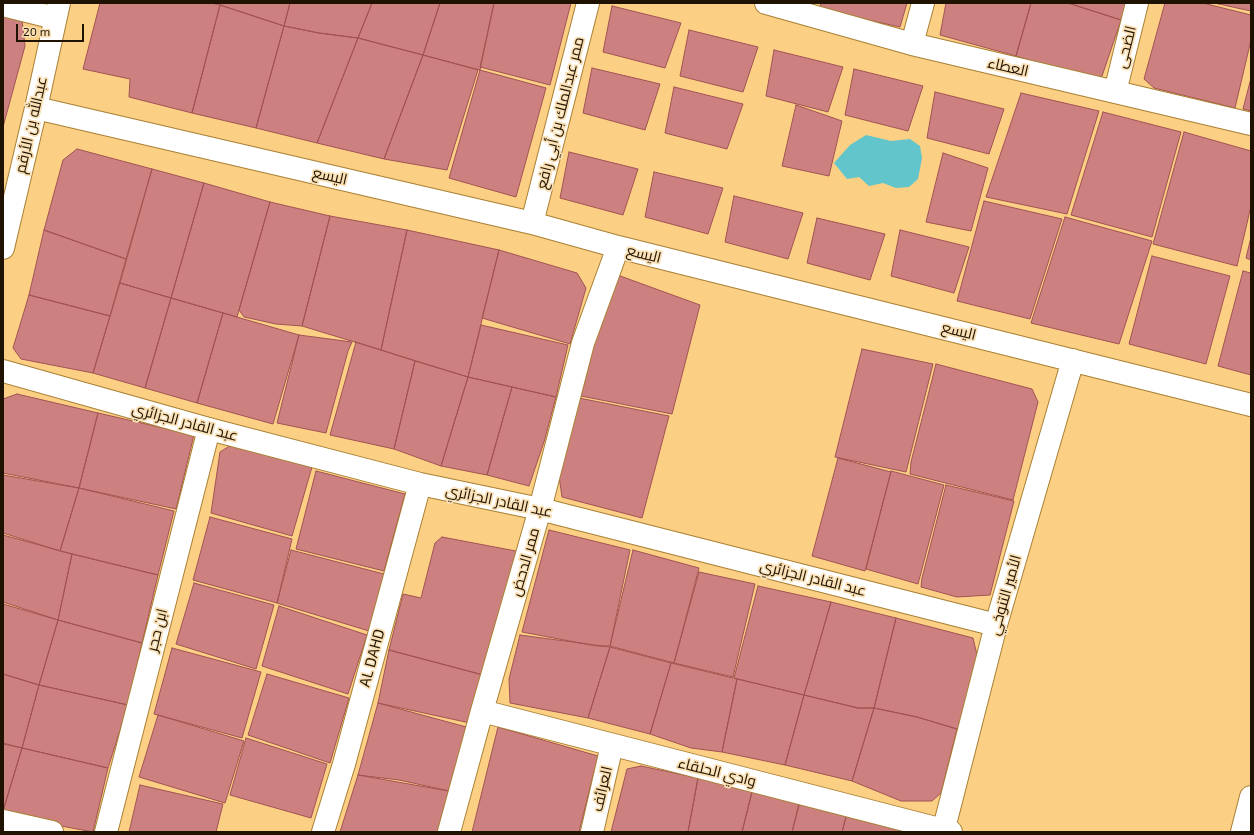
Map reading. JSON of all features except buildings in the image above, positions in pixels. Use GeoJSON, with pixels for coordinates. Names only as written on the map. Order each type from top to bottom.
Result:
{"type":"FeatureCollection","features":[{"type":"Feature","properties":{"kind":"street","name":"ممر عبدالملك بن أبي رافع"},"geometry":{"type":"LineString","coordinates":[[532,223],[588,3]]}},
{"type":"Feature","properties":{"kind":"street","name":"العطاء"},"geometry":{"type":"LineString","coordinates":[[766,3],[912,44],[1251,124]]}},
{"type":"Feature","properties":{"kind":"street"},"geometry":{"type":"LineString","coordinates":[[912,44],[923,3]]}},
{"type":"Feature","properties":{"kind":"street","name":"الضحى"},"geometry":{"type":"LineString","coordinates":[[1115,92],[1137,3]]}},
{"type":"Feature","properties":{"kind":"street"},"geometry":{"type":"LineString","coordinates":[[3,5],[57,11]]}},
{"type":"Feature","properties":{"kind":"street","name":"عبدالله بن الأرقم"},"geometry":{"type":"LineString","coordinates":[[3,248],[57,11]]}},
{"type":"Feature","properties":{"kind":"street","name":"اليسع"},"geometry":{"type":"LineString","coordinates":[[36,108],[532,223],[618,247],[1251,405]]}},
{"type":"Feature","properties":{"kind":"street","name":"ممر الدحض"},"geometry":{"type":"LineString","coordinates":[[449,832],[540,509],[583,343],[618,247]]}},
{"type":"Feature","properties":{"kind":"street","name":"الأمير التنوخي"},"geometry":{"type":"LineString","coordinates":[[946,831],[996,625],[1073,360]]}},
{"type":"Feature","properties":{"kind":"street","name":"عبد القادر الجزائري"},"geometry":{"type":"LineString","coordinates":[[3,371],[209,429],[420,484],[540,509],[996,625]]}},
{"type":"Feature","properties":{"kind":"street","name":"ابن حجر"},"geometry":{"type":"LineString","coordinates":[[106,832],[209,429]]}},
{"type":"Feature","properties":{"kind":"street","name":"AL DAHD"},"geometry":{"type":"LineString","coordinates":[[323,832],[344,764],[420,484]]}},
{"type":"Feature","properties":{"kind":"street","name":"وادي الحلقاء"},"geometry":{"type":"LineString","coordinates":[[482,711],[946,831]]}},
{"type":"Feature","properties":{"kind":"street","name":"العرائف"},"geometry":{"type":"LineString","coordinates":[[592,832],[612,745]]}},
{"type":"Feature","properties":{"kind":"street"},"geometry":{"type":"LineString","coordinates":[[1242,832],[1251,797]]}},
{"type":"Feature","properties":{"kind":"street"},"geometry":{"type":"LineString","coordinates":[[3,821],[52,832]]}},
{"type":"Feature","properties":{"kind":"water"},"geometry":{"type":"Polygon","coordinates":[[[866,135],[891,141],[910,139],[920,146],[922,158],[918,179],[909,187],[896,188],[883,183],[869,186],[859,177],[847,179],[834,163],[850,145],[866,135]]]}}]}
